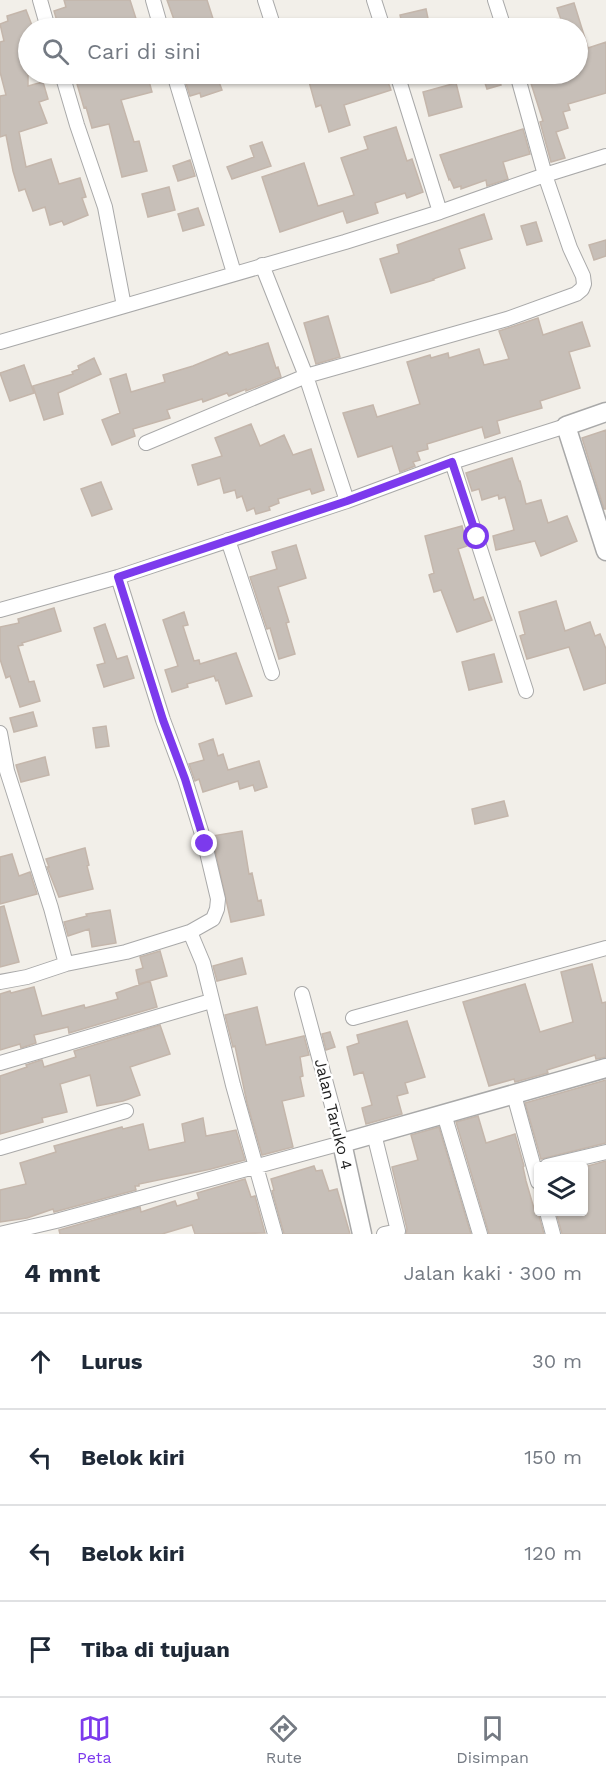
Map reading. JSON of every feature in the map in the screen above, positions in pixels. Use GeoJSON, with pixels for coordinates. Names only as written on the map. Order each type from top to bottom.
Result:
{"type":"FeatureCollection","features":[{"type":"Feature","properties":{"kind":"street"},"geometry":{"type":"LineString","coordinates":[[40,0],[45,18]]}},
{"type":"Feature","properties":{"kind":"street"},"geometry":{"type":"LineString","coordinates":[[153,0],[158,18]]}},
{"type":"Feature","properties":{"kind":"street"},"geometry":{"type":"LineString","coordinates":[[265,0],[271,18]]}},
{"type":"Feature","properties":{"kind":"street"},"geometry":{"type":"LineString","coordinates":[[374,0],[380,18]]}},
{"type":"Feature","properties":{"kind":"street"},"geometry":{"type":"LineString","coordinates":[[495,0],[501,18]]}},
{"type":"Feature","properties":{"kind":"street"},"geometry":{"type":"LineString","coordinates":[[65,84],[76,125],[105,207],[124,306]]}},
{"type":"Feature","properties":{"kind":"street"},"geometry":{"type":"LineString","coordinates":[[177,84],[234,273]]}},
{"type":"Feature","properties":{"kind":"street"},"geometry":{"type":"LineString","coordinates":[[400,84],[440,212]]}},
{"type":"Feature","properties":{"kind":"street"},"geometry":{"type":"LineString","coordinates":[[146,443],[306,376],[507,319],[582,290],[583,276],[570,248],[545,176],[520,84]]}},
{"type":"Feature","properties":{"kind":"street"},"geometry":{"type":"LineString","coordinates":[[0,342],[345,242],[606,156]]}},
{"type":"Feature","properties":{"kind":"street"},"geometry":{"type":"LineString","coordinates":[[262,265],[306,376],[347,501]]}},
{"type":"Feature","properties":{"kind":"street"},"geometry":{"type":"LineString","coordinates":[[0,610],[118,577],[347,501],[452,462],[606,412]]}},
{"type":"Feature","properties":{"kind":"street"},"geometry":{"type":"LineString","coordinates":[[566,426],[606,551]]}},
{"type":"Feature","properties":{"kind":"street"},"geometry":{"type":"LineString","coordinates":[[452,462],[526,691]]}},
{"type":"Feature","properties":{"kind":"street"},"geometry":{"type":"LineString","coordinates":[[228,540],[272,673]]}},
{"type":"Feature","properties":{"kind":"street"},"geometry":{"type":"LineString","coordinates":[[0,982],[27,977],[66,964],[126,952],[190,932],[213,919],[217,909],[218,899],[205,844],[118,577]]}},
{"type":"Feature","properties":{"kind":"street"},"geometry":{"type":"LineString","coordinates":[[0,733],[7,771],[51,908],[66,964]]}},
{"type":"Feature","properties":{"kind":"street"},"geometry":{"type":"LineString","coordinates":[[190,932],[202,963],[275,1234]]}},
{"type":"Feature","properties":{"kind":"street"},"geometry":{"type":"LineString","coordinates":[[353,1018],[606,948]]}},
{"type":"Feature","properties":{"kind":"street","name":"Jalan Taruko 4"},"geometry":{"type":"LineString","coordinates":[[302,994],[342,1143],[362,1234]]}},
{"type":"Feature","properties":{"kind":"street"},"geometry":{"type":"LineString","coordinates":[[0,1064],[211,1001]]}},
{"type":"Feature","properties":{"kind":"street"},"geometry":{"type":"LineString","coordinates":[[0,1234],[56,1227],[256,1165],[606,1068]]}},
{"type":"Feature","properties":{"kind":"street"},"geometry":{"type":"LineString","coordinates":[[514,1095],[537,1162]]}},
{"type":"Feature","properties":{"kind":"street"},"geometry":{"type":"LineString","coordinates":[[0,1148],[126,1111]]}},
{"type":"Feature","properties":{"kind":"street"},"geometry":{"type":"LineString","coordinates":[[444,1114],[480,1234]]}},
{"type":"Feature","properties":{"kind":"street"},"geometry":{"type":"LineString","coordinates":[[374,1134],[393,1233]]}},
{"type":"Feature","properties":{"kind":"street"},"geometry":{"type":"LineString","coordinates":[[575,1162],[606,1153]]}},
{"type":"Feature","properties":{"kind":"street"},"geometry":{"type":"LineString","coordinates":[[548,1216],[553,1234]]}},
{"type":"Feature","properties":{"kind":"building"},"geometry":{"type":"Polygon","coordinates":[[[64,0],[130,0],[136,18],[56,18],[54,11],[66,7],[64,0]]]}},
{"type":"Feature","properties":{"kind":"building"},"geometry":{"type":"Polygon","coordinates":[[[167,0],[207,0],[213,18],[173,18],[167,0]]]}},
{"type":"Feature","properties":{"kind":"building"},"geometry":{"type":"Polygon","coordinates":[[[574,3],[579,18],[560,18],[557,8],[574,3]]]}},
{"type":"Feature","properties":{"kind":"building"},"geometry":{"type":"Polygon","coordinates":[[[426,9],[428,18],[401,18],[400,15],[426,9]]]}},
{"type":"Feature","properties":{"kind":"building"},"geometry":{"type":"Polygon","coordinates":[[[26,10],[29,18],[18,18],[18,84],[28,84],[28,86],[44,84],[48,99],[39,102],[47,123],[19,132],[26,167],[51,159],[59,184],[80,178],[86,197],[82,198],[88,215],[64,225],[62,221],[50,225],[45,207],[33,211],[25,189],[19,191],[6,135],[0,137],[0,96],[6,95],[0,72],[0,42],[4,41],[0,24],[8,21],[7,16],[26,10]]]}},
{"type":"Feature","properties":{"kind":"building"},"geometry":{"type":"Polygon","coordinates":[[[606,42],[606,93],[568,104],[570,110],[563,112],[568,128],[556,132],[565,158],[551,162],[540,122],[543,121],[531,84],[588,84],[588,48],[606,42]]]}},
{"type":"Feature","properties":{"kind":"building"},"geometry":{"type":"Polygon","coordinates":[[[77,84],[150,84],[152,92],[121,100],[134,142],[139,141],[147,171],[122,177],[109,124],[92,128],[86,107],[84,108],[77,84]]]}},
{"type":"Feature","properties":{"kind":"building"},"geometry":{"type":"Polygon","coordinates":[[[186,84],[220,84],[222,90],[201,97],[200,93],[190,96],[186,84]]]}},
{"type":"Feature","properties":{"kind":"building"},"geometry":{"type":"Polygon","coordinates":[[[310,84],[389,84],[391,90],[344,105],[350,125],[329,132],[321,105],[316,107],[310,84]]]}},
{"type":"Feature","properties":{"kind":"building"},"geometry":{"type":"Polygon","coordinates":[[[456,84],[462,107],[429,116],[423,92],[456,84]]]}},
{"type":"Feature","properties":{"kind":"building"},"geometry":{"type":"Polygon","coordinates":[[[485,84],[501,85],[487,89],[485,84]]]}},
{"type":"Feature","properties":{"kind":"building"},"geometry":{"type":"Polygon","coordinates":[[[396,127],[407,161],[412,159],[423,192],[407,198],[405,193],[375,203],[378,213],[347,223],[343,211],[280,232],[262,177],[304,163],[318,206],[354,195],[341,158],[368,149],[364,137],[396,127]]]}},
{"type":"Feature","properties":{"kind":"building"},"geometry":{"type":"Polygon","coordinates":[[[523,129],[530,154],[503,162],[508,179],[487,186],[486,180],[461,189],[461,186],[454,188],[440,155],[523,129]]]}},
{"type":"Feature","properties":{"kind":"building"},"geometry":{"type":"Polygon","coordinates":[[[262,142],[271,166],[232,179],[227,167],[254,157],[250,146],[262,142]]]}},
{"type":"Feature","properties":{"kind":"building"},"geometry":{"type":"Polygon","coordinates":[[[190,160],[195,176],[178,181],[173,166],[190,160]]]}},
{"type":"Feature","properties":{"kind":"building"},"geometry":{"type":"Polygon","coordinates":[[[169,187],[175,210],[148,217],[142,194],[169,187]]]}},
{"type":"Feature","properties":{"kind":"building"},"geometry":{"type":"Polygon","coordinates":[[[198,208],[204,225],[183,231],[178,214],[198,208]]]}},
{"type":"Feature","properties":{"kind":"building"},"geometry":{"type":"Polygon","coordinates":[[[484,214],[492,239],[459,249],[465,268],[391,293],[380,259],[399,253],[397,245],[484,214]]]}},
{"type":"Feature","properties":{"kind":"building"},"geometry":{"type":"Polygon","coordinates":[[[536,222],[542,241],[527,245],[521,226],[536,222]]]}},
{"type":"Feature","properties":{"kind":"building"},"geometry":{"type":"Polygon","coordinates":[[[606,240],[606,256],[594,260],[589,245],[606,240]]]}},
{"type":"Feature","properties":{"kind":"building"},"geometry":{"type":"Polygon","coordinates":[[[328,316],[340,357],[316,364],[304,323],[328,316]]]}},
{"type":"Feature","properties":{"kind":"building"},"geometry":{"type":"Polygon","coordinates":[[[538,318],[543,335],[582,322],[590,346],[569,352],[580,388],[540,401],[542,408],[497,421],[500,433],[485,438],[482,427],[427,444],[428,449],[417,452],[420,460],[413,462],[415,466],[400,472],[392,446],[358,457],[343,413],[373,405],[377,417],[420,404],[407,362],[430,355],[431,358],[448,353],[449,358],[479,349],[484,365],[509,359],[499,331],[538,318]]]}},
{"type":"Feature","properties":{"kind":"building"},"geometry":{"type":"Polygon","coordinates":[[[268,343],[281,377],[229,396],[227,393],[203,402],[202,399],[167,410],[170,418],[133,429],[135,436],[112,445],[102,420],[120,413],[110,379],[126,374],[131,392],[165,382],[163,375],[227,352],[229,355],[268,343]]]}},
{"type":"Feature","properties":{"kind":"building"},"geometry":{"type":"Polygon","coordinates":[[[94,358],[101,374],[58,393],[63,414],[44,420],[33,386],[73,374],[72,372],[79,369],[78,366],[94,358]]]}},
{"type":"Feature","properties":{"kind":"building"},"geometry":{"type":"Polygon","coordinates":[[[24,365],[34,393],[10,401],[0,373],[24,365]]]}},
{"type":"Feature","properties":{"kind":"building"},"geometry":{"type":"Polygon","coordinates":[[[251,424],[260,446],[284,435],[293,455],[311,449],[324,490],[312,494],[310,489],[278,499],[279,503],[269,507],[270,510],[256,514],[254,508],[247,511],[242,496],[237,498],[235,490],[224,493],[220,478],[198,485],[192,465],[222,456],[215,438],[251,424]]]}},
{"type":"Feature","properties":{"kind":"building"},"geometry":{"type":"Polygon","coordinates":[[[606,430],[606,509],[604,509],[582,438],[606,430]]]}},
{"type":"Feature","properties":{"kind":"building"},"geometry":{"type":"Polygon","coordinates":[[[512,458],[526,504],[541,500],[548,523],[567,516],[577,541],[541,556],[535,541],[496,550],[493,536],[514,530],[505,497],[499,499],[498,495],[482,500],[479,489],[472,491],[466,473],[512,458]]]}},
{"type":"Feature","properties":{"kind":"building"},"geometry":{"type":"Polygon","coordinates":[[[101,482],[112,509],[92,516],[81,489],[101,482]]]}},
{"type":"Feature","properties":{"kind":"building"},"geometry":{"type":"Polygon","coordinates":[[[462,526],[467,546],[458,549],[474,600],[483,597],[492,620],[457,632],[441,590],[434,592],[429,575],[434,573],[425,536],[462,526]]]}},
{"type":"Feature","properties":{"kind":"building"},"geometry":{"type":"Polygon","coordinates":[[[296,545],[306,578],[278,587],[289,622],[286,623],[295,654],[279,659],[270,628],[267,629],[250,577],[277,569],[272,552],[296,545]]]}},
{"type":"Feature","properties":{"kind":"building"},"geometry":{"type":"Polygon","coordinates":[[[556,601],[565,631],[590,622],[595,636],[600,634],[606,649],[606,683],[584,690],[569,647],[527,659],[520,636],[525,634],[519,612],[556,601]]]}},
{"type":"Feature","properties":{"kind":"building"},"geometry":{"type":"Polygon","coordinates":[[[54,608],[61,631],[18,646],[29,682],[34,681],[40,701],[20,707],[10,676],[6,678],[0,659],[0,627],[19,623],[18,619],[54,608]]]}},
{"type":"Feature","properties":{"kind":"building"},"geometry":{"type":"Polygon","coordinates":[[[184,612],[188,625],[183,626],[194,661],[199,660],[200,664],[236,653],[252,696],[226,704],[218,680],[216,681],[214,676],[187,684],[188,687],[172,692],[165,670],[178,666],[163,620],[184,612]]]}},
{"type":"Feature","properties":{"kind":"building"},"geometry":{"type":"Polygon","coordinates":[[[105,624],[117,659],[127,656],[134,678],[104,687],[97,665],[105,663],[94,628],[105,624]]]}},
{"type":"Feature","properties":{"kind":"building"},"geometry":{"type":"Polygon","coordinates":[[[494,654],[502,682],[469,690],[462,662],[494,654]]]}},
{"type":"Feature","properties":{"kind":"building"},"geometry":{"type":"Polygon","coordinates":[[[33,712],[37,726],[14,732],[10,718],[33,712]]]}},
{"type":"Feature","properties":{"kind":"building"},"geometry":{"type":"Polygon","coordinates":[[[106,726],[109,746],[96,748],[93,728],[106,726]]]}},
{"type":"Feature","properties":{"kind":"building"},"geometry":{"type":"Polygon","coordinates":[[[213,739],[218,756],[223,754],[228,770],[259,761],[267,787],[255,791],[253,785],[240,789],[238,781],[203,792],[199,779],[195,781],[189,764],[204,760],[199,744],[213,739]]]}},
{"type":"Feature","properties":{"kind":"building"},"geometry":{"type":"Polygon","coordinates":[[[45,757],[49,775],[21,782],[16,765],[45,757]]]}},
{"type":"Feature","properties":{"kind":"building"},"geometry":{"type":"Polygon","coordinates":[[[504,801],[508,816],[475,824],[472,809],[504,801]]]}},
{"type":"Feature","properties":{"kind":"building"},"geometry":{"type":"Polygon","coordinates":[[[242,831],[249,874],[252,873],[258,901],[261,900],[264,915],[231,922],[212,836],[242,831]]]}},
{"type":"Feature","properties":{"kind":"building"},"geometry":{"type":"Polygon","coordinates":[[[85,848],[93,889],[59,897],[46,859],[85,848]]]}},
{"type":"Feature","properties":{"kind":"building"},"geometry":{"type":"Polygon","coordinates":[[[12,854],[19,876],[30,872],[37,894],[0,904],[0,857],[12,854]]]}},
{"type":"Feature","properties":{"kind":"building"},"geometry":{"type":"Polygon","coordinates":[[[4,906],[19,962],[0,967],[0,907],[4,906]]]}},
{"type":"Feature","properties":{"kind":"building"},"geometry":{"type":"Polygon","coordinates":[[[110,910],[116,943],[92,947],[89,929],[68,936],[64,922],[87,916],[86,914],[110,910]]]}},
{"type":"Feature","properties":{"kind":"building"},"geometry":{"type":"Polygon","coordinates":[[[160,951],[167,976],[139,984],[136,970],[143,968],[140,957],[160,951]]]}},
{"type":"Feature","properties":{"kind":"building"},"geometry":{"type":"Polygon","coordinates":[[[242,958],[246,974],[217,981],[213,966],[242,958]]]}},
{"type":"Feature","properties":{"kind":"building"},"geometry":{"type":"Polygon","coordinates":[[[592,964],[602,1003],[606,1002],[606,1057],[596,1059],[595,1055],[547,1070],[548,1073],[489,1086],[463,1002],[525,984],[540,1032],[573,1022],[561,972],[592,964]]]}},
{"type":"Feature","properties":{"kind":"building"},"geometry":{"type":"Polygon","coordinates":[[[150,981],[157,1007],[69,1033],[68,1027],[34,1035],[36,1043],[21,1048],[20,1044],[0,1050],[0,994],[34,987],[42,1016],[118,999],[116,993],[150,981]]]}},
{"type":"Feature","properties":{"kind":"building"},"geometry":{"type":"Polygon","coordinates":[[[257,1007],[266,1045],[304,1036],[309,1055],[300,1057],[303,1076],[300,1077],[304,1096],[282,1101],[293,1147],[262,1155],[225,1015],[257,1007]]]}},
{"type":"Feature","properties":{"kind":"building"},"geometry":{"type":"Polygon","coordinates":[[[407,1021],[425,1077],[405,1083],[408,1093],[397,1096],[402,1114],[366,1124],[362,1108],[372,1105],[363,1072],[354,1075],[347,1047],[359,1043],[357,1035],[407,1021]]]}},
{"type":"Feature","properties":{"kind":"building"},"geometry":{"type":"Polygon","coordinates":[[[160,1025],[170,1054],[130,1067],[140,1095],[97,1106],[90,1075],[60,1084],[67,1112],[42,1118],[43,1122],[0,1134],[0,1076],[41,1060],[44,1067],[76,1057],[74,1051],[160,1025]]]}},
{"type":"Feature","properties":{"kind":"building"},"geometry":{"type":"Polygon","coordinates":[[[330,1032],[335,1047],[326,1050],[322,1034],[330,1032]]]}},
{"type":"Feature","properties":{"kind":"building"},"geometry":{"type":"Polygon","coordinates":[[[606,1080],[606,1143],[541,1159],[525,1103],[606,1080]]]}},
{"type":"Feature","properties":{"kind":"building"},"geometry":{"type":"Polygon","coordinates":[[[478,1116],[486,1143],[515,1134],[534,1216],[539,1216],[544,1234],[489,1234],[456,1122],[478,1116]]]}},
{"type":"Feature","properties":{"kind":"building"},"geometry":{"type":"Polygon","coordinates":[[[203,1118],[206,1136],[236,1130],[245,1160],[139,1184],[135,1186],[136,1190],[54,1212],[53,1209],[27,1218],[0,1222],[0,1190],[26,1184],[20,1163],[56,1152],[54,1146],[122,1127],[123,1129],[143,1124],[149,1150],[185,1142],[182,1124],[203,1118]]]}},
{"type":"Feature","properties":{"kind":"building"},"geometry":{"type":"Polygon","coordinates":[[[439,1127],[471,1234],[406,1234],[407,1229],[392,1167],[418,1160],[411,1135],[439,1127]]]}},
{"type":"Feature","properties":{"kind":"building"},"geometry":{"type":"Polygon","coordinates":[[[606,1161],[606,1234],[562,1234],[557,1216],[588,1216],[588,1166],[606,1161]]]}},
{"type":"Feature","properties":{"kind":"building"},"geometry":{"type":"Polygon","coordinates":[[[314,1166],[316,1171],[322,1170],[329,1191],[337,1189],[350,1234],[284,1234],[271,1179],[314,1166]]]}},
{"type":"Feature","properties":{"kind":"building"},"geometry":{"type":"Polygon","coordinates":[[[245,1179],[251,1197],[255,1196],[265,1233],[195,1234],[192,1225],[162,1234],[60,1234],[59,1230],[140,1207],[141,1212],[175,1201],[177,1206],[199,1199],[197,1193],[245,1179]]]}},
{"type":"Feature","properties":{"kind":"route"},"geometry":{"type":"LineString","coordinates":[[205,844],[118,577],[347,501],[452,462],[477,537]]}}]}
